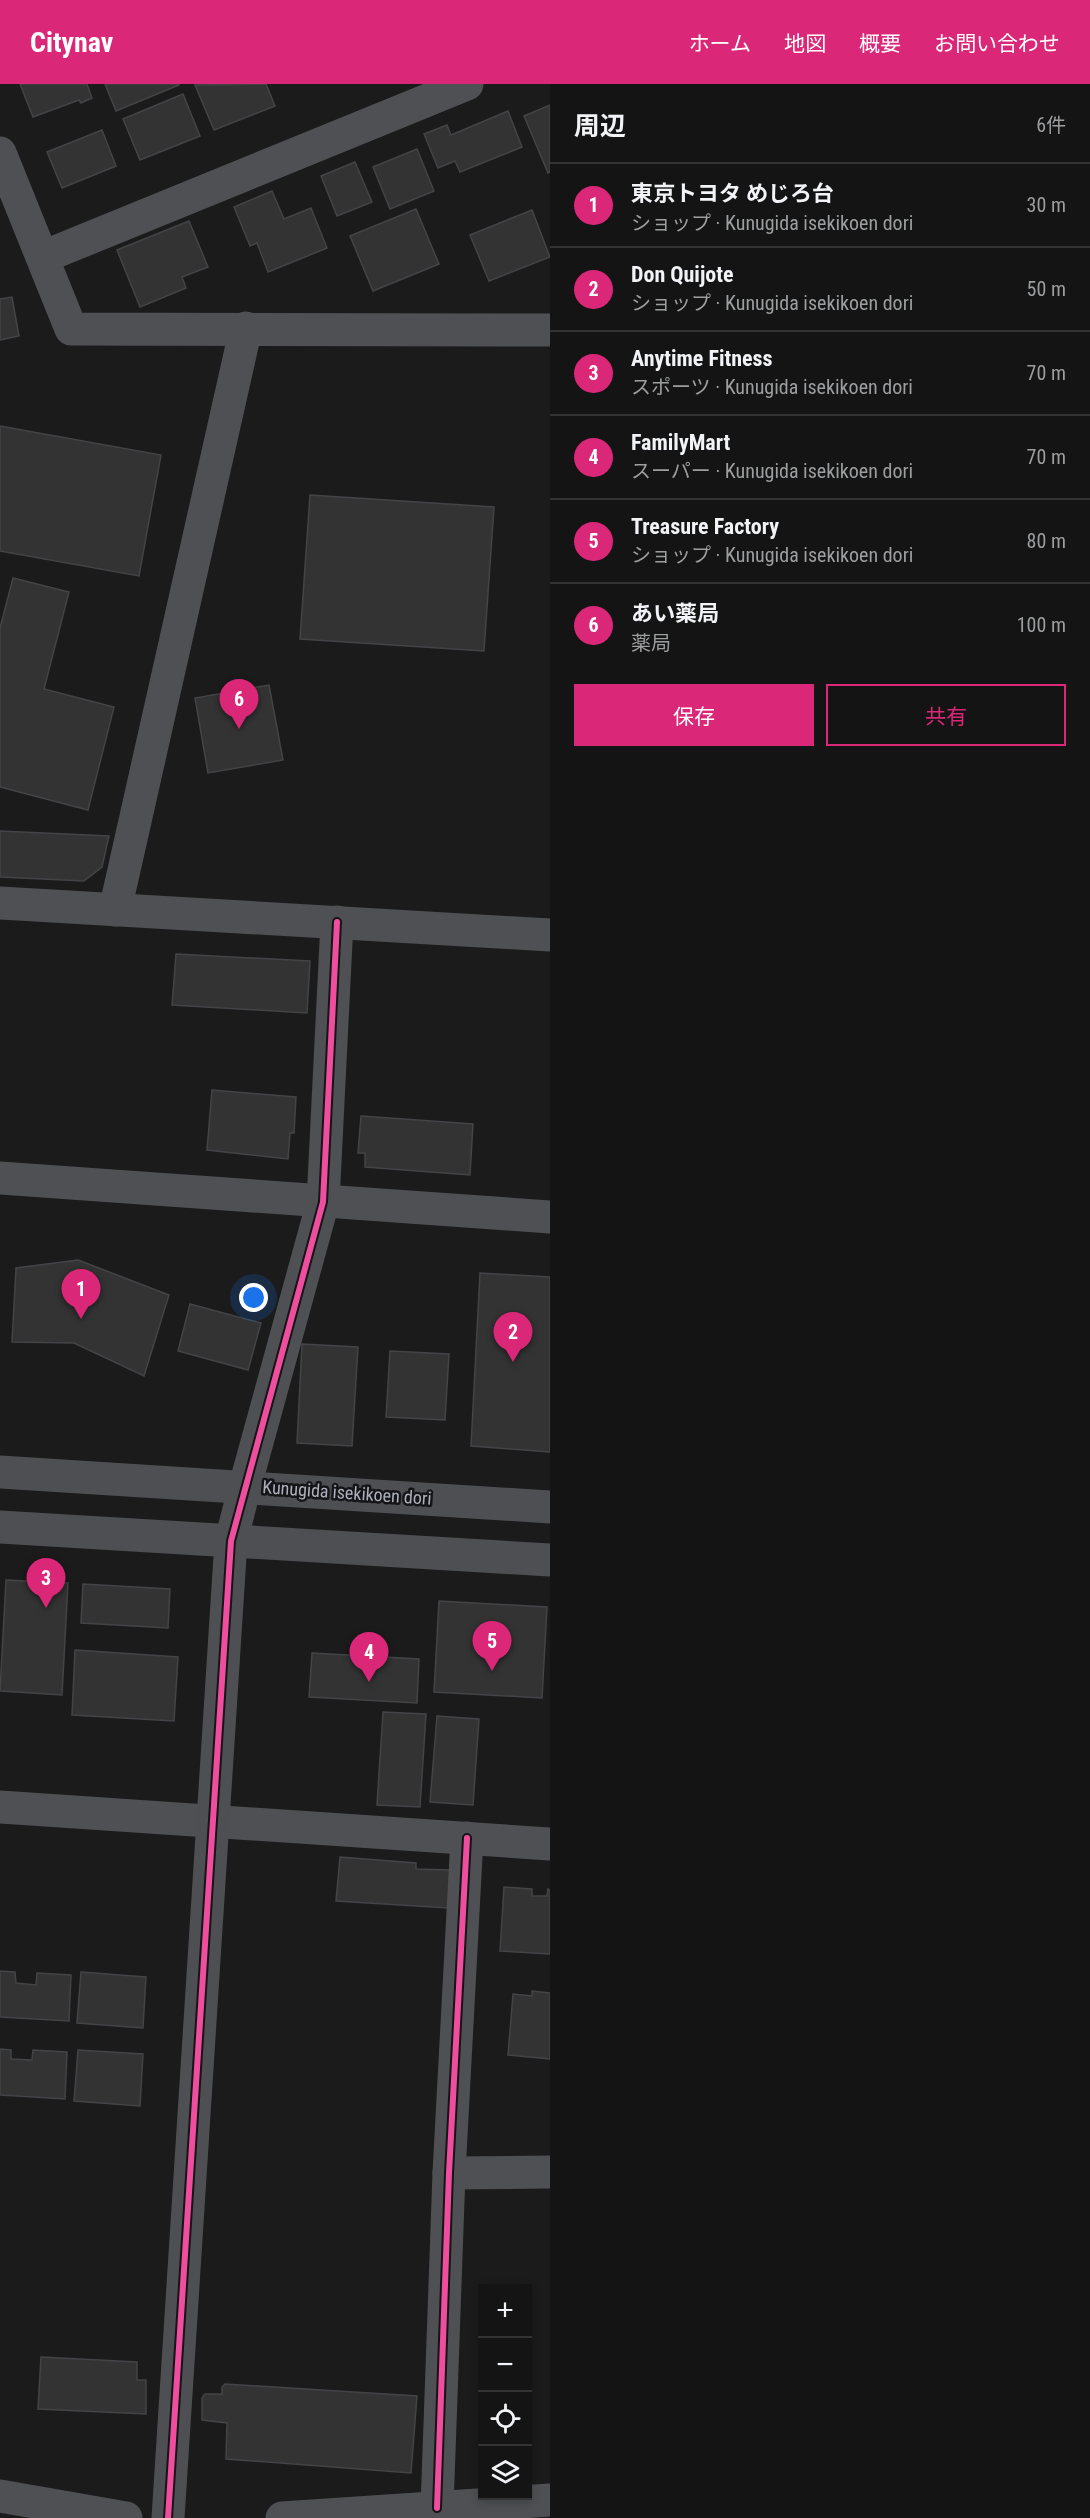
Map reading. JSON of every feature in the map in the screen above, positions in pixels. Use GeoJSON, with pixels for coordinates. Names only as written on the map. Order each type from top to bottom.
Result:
{"type":"FeatureCollection","features":[{"type":"Feature","properties":{"kind":"street"},"geometry":{"type":"LineString","coordinates":[[43,257],[467,84]]}},
{"type":"Feature","properties":{"kind":"street"},"geometry":{"type":"LineString","coordinates":[[0,153],[71,329],[550,330]]}},
{"type":"Feature","properties":{"kind":"street"},"geometry":{"type":"LineString","coordinates":[[115,910],[246,328]]}},
{"type":"Feature","properties":{"kind":"street"},"geometry":{"type":"LineString","coordinates":[[0,903],[550,935]]}},
{"type":"Feature","properties":{"kind":"street"},"geometry":{"type":"LineString","coordinates":[[168,2518],[231,1541],[323,1203],[337,922]]}},
{"type":"Feature","properties":{"kind":"street"},"geometry":{"type":"LineString","coordinates":[[0,1178],[323,1203],[550,1217]]}},
{"type":"Feature","properties":{"kind":"street","name":"Kunugida isekikoen dori"},"geometry":{"type":"LineString","coordinates":[[0,1472],[550,1507]]}},
{"type":"Feature","properties":{"kind":"street"},"geometry":{"type":"LineString","coordinates":[[0,1527],[550,1560]]}},
{"type":"Feature","properties":{"kind":"street"},"geometry":{"type":"LineString","coordinates":[[0,1807],[550,1844]]}},
{"type":"Feature","properties":{"kind":"street"},"geometry":{"type":"LineString","coordinates":[[437,2508],[449,2173],[467,1838]]}},
{"type":"Feature","properties":{"kind":"street"},"geometry":{"type":"LineString","coordinates":[[449,2173],[550,2172]]}},
{"type":"Feature","properties":{"kind":"street"},"geometry":{"type":"LineString","coordinates":[[0,2496],[126,2518]]}},
{"type":"Feature","properties":{"kind":"street"},"geometry":{"type":"LineString","coordinates":[[282,2518],[550,2500]]}},
{"type":"Feature","properties":{"kind":"building"},"geometry":{"type":"Polygon","coordinates":[[[20,84],[87,84],[92,98],[81,103],[79,100],[33,117],[20,84]]]}},
{"type":"Feature","properties":{"kind":"building"},"geometry":{"type":"Polygon","coordinates":[[[105,84],[179,84],[179,85],[116,111],[105,84]]]}},
{"type":"Feature","properties":{"kind":"building"},"geometry":{"type":"Polygon","coordinates":[[[266,84],[275,106],[214,130],[195,85],[266,84]]]}},
{"type":"Feature","properties":{"kind":"building"},"geometry":{"type":"Polygon","coordinates":[[[183,94],[200,136],[140,160],[123,119],[183,94]]]}},
{"type":"Feature","properties":{"kind":"building"},"geometry":{"type":"Polygon","coordinates":[[[550,105],[550,172],[548,173],[524,116],[550,105]]]}},
{"type":"Feature","properties":{"kind":"building"},"geometry":{"type":"Polygon","coordinates":[[[508,111],[522,147],[460,172],[455,161],[438,168],[424,134],[447,125],[451,135],[508,111]]]}},
{"type":"Feature","properties":{"kind":"building"},"geometry":{"type":"Polygon","coordinates":[[[102,130],[116,166],[62,188],[47,152],[102,130]]]}},
{"type":"Feature","properties":{"kind":"building"},"geometry":{"type":"Polygon","coordinates":[[[417,149],[434,191],[390,209],[373,167],[417,149]]]}},
{"type":"Feature","properties":{"kind":"building"},"geometry":{"type":"Polygon","coordinates":[[[355,162],[372,202],[337,216],[321,176],[355,162]]]}},
{"type":"Feature","properties":{"kind":"building"},"geometry":{"type":"Polygon","coordinates":[[[272,191],[284,219],[311,208],[327,248],[268,272],[257,243],[250,246],[234,207],[272,191]]]}},
{"type":"Feature","properties":{"kind":"building"},"geometry":{"type":"Polygon","coordinates":[[[416,209],[439,264],[373,291],[350,236],[416,209]]]}},
{"type":"Feature","properties":{"kind":"building"},"geometry":{"type":"Polygon","coordinates":[[[532,210],[550,257],[489,281],[470,235],[532,210]]]}},
{"type":"Feature","properties":{"kind":"building"},"geometry":{"type":"Polygon","coordinates":[[[189,221],[208,267],[182,277],[186,288],[140,307],[117,250],[189,221]]]}},
{"type":"Feature","properties":{"kind":"building"},"geometry":{"type":"Polygon","coordinates":[[[12,297],[19,336],[0,340],[0,299],[12,297]]]}},
{"type":"Feature","properties":{"kind":"building"},"geometry":{"type":"Polygon","coordinates":[[[0,426],[161,455],[139,576],[0,551],[0,426]]]}},
{"type":"Feature","properties":{"kind":"building"},"geometry":{"type":"Polygon","coordinates":[[[310,495],[494,507],[484,651],[300,639],[310,495]]]}},
{"type":"Feature","properties":{"kind":"building"},"geometry":{"type":"Polygon","coordinates":[[[13,578],[69,592],[44,689],[114,707],[88,810],[0,787],[0,628],[13,578]]]}},
{"type":"Feature","properties":{"kind":"building"},"geometry":{"type":"Polygon","coordinates":[[[269,685],[283,760],[208,773],[195,698],[269,685]]]}},
{"type":"Feature","properties":{"kind":"building"},"geometry":{"type":"Polygon","coordinates":[[[0,831],[109,836],[102,867],[84,881],[0,877],[0,831]]]}},
{"type":"Feature","properties":{"kind":"building"},"geometry":{"type":"Polygon","coordinates":[[[176,954],[310,961],[307,1013],[172,1005],[176,954]]]}},
{"type":"Feature","properties":{"kind":"building"},"geometry":{"type":"Polygon","coordinates":[[[212,1090],[296,1097],[294,1133],[290,1133],[288,1159],[207,1150],[212,1090]]]}},
{"type":"Feature","properties":{"kind":"building"},"geometry":{"type":"Polygon","coordinates":[[[361,1116],[473,1124],[470,1175],[365,1167],[365,1153],[358,1153],[361,1116]]]}},
{"type":"Feature","properties":{"kind":"building"},"geometry":{"type":"Polygon","coordinates":[[[78,1260],[169,1295],[144,1376],[74,1343],[12,1342],[16,1268],[78,1260]]]}},
{"type":"Feature","properties":{"kind":"building"},"geometry":{"type":"Polygon","coordinates":[[[480,1273],[550,1277],[550,1452],[471,1446],[480,1273]]]}},
{"type":"Feature","properties":{"kind":"building"},"geometry":{"type":"Polygon","coordinates":[[[190,1304],[261,1323],[248,1370],[178,1351],[190,1304]]]}},
{"type":"Feature","properties":{"kind":"building"},"geometry":{"type":"Polygon","coordinates":[[[302,1344],[358,1347],[352,1446],[297,1443],[302,1344]]]}},
{"type":"Feature","properties":{"kind":"building"},"geometry":{"type":"Polygon","coordinates":[[[390,1351],[449,1354],[445,1420],[386,1417],[390,1351]]]}},
{"type":"Feature","properties":{"kind":"building"},"geometry":{"type":"Polygon","coordinates":[[[6,1580],[68,1583],[62,1695],[0,1691],[6,1580]]]}},
{"type":"Feature","properties":{"kind":"building"},"geometry":{"type":"Polygon","coordinates":[[[83,1584],[170,1589],[168,1628],[81,1623],[83,1584]]]}},
{"type":"Feature","properties":{"kind":"building"},"geometry":{"type":"Polygon","coordinates":[[[439,1601],[547,1607],[542,1698],[434,1692],[439,1601]]]}},
{"type":"Feature","properties":{"kind":"building"},"geometry":{"type":"Polygon","coordinates":[[[75,1650],[178,1657],[174,1721],[72,1715],[75,1650]]]}},
{"type":"Feature","properties":{"kind":"building"},"geometry":{"type":"Polygon","coordinates":[[[312,1653],[419,1659],[417,1703],[309,1697],[312,1653]]]}},
{"type":"Feature","properties":{"kind":"building"},"geometry":{"type":"Polygon","coordinates":[[[383,1712],[426,1714],[420,1807],[377,1805],[383,1712]]]}},
{"type":"Feature","properties":{"kind":"building"},"geometry":{"type":"Polygon","coordinates":[[[437,1716],[479,1719],[473,1805],[430,1802],[437,1716]]]}},
{"type":"Feature","properties":{"kind":"building"},"geometry":{"type":"Polygon","coordinates":[[[340,1857],[416,1863],[416,1869],[450,1870],[448,1908],[336,1901],[340,1857]]]}},
{"type":"Feature","properties":{"kind":"building"},"geometry":{"type":"Polygon","coordinates":[[[504,1887],[532,1889],[532,1896],[547,1896],[548,1889],[550,1890],[550,1954],[500,1951],[504,1887]]]}},
{"type":"Feature","properties":{"kind":"building"},"geometry":{"type":"Polygon","coordinates":[[[0,1971],[15,1972],[16,1983],[36,1985],[37,1973],[71,1975],[69,2021],[0,2017],[0,1971]]]}},
{"type":"Feature","properties":{"kind":"building"},"geometry":{"type":"Polygon","coordinates":[[[81,1972],[146,1977],[143,2028],[77,2023],[81,1972]]]}},
{"type":"Feature","properties":{"kind":"building"},"geometry":{"type":"Polygon","coordinates":[[[532,1991],[550,1993],[550,2059],[508,2055],[513,1994],[532,1996],[532,1991]]]}},
{"type":"Feature","properties":{"kind":"building"},"geometry":{"type":"Polygon","coordinates":[[[0,2049],[11,2050],[11,2059],[32,2060],[33,2050],[67,2052],[65,2099],[0,2095],[0,2049]]]}},
{"type":"Feature","properties":{"kind":"building"},"geometry":{"type":"Polygon","coordinates":[[[78,2050],[143,2054],[140,2106],[74,2101],[78,2050]]]}},
{"type":"Feature","properties":{"kind":"building"},"geometry":{"type":"Polygon","coordinates":[[[41,2357],[137,2362],[137,2380],[146,2380],[146,2414],[38,2409],[41,2357]]]}},
{"type":"Feature","properties":{"kind":"building"},"geometry":{"type":"Polygon","coordinates":[[[225,2384],[417,2396],[411,2473],[226,2459],[227,2423],[202,2420],[202,2398],[205,2394],[222,2394],[222,2387],[225,2384]]]}},
{"type":"Feature","properties":{"kind":"cycle path"},"geometry":{"type":"LineString","coordinates":[[168,2518],[231,1541],[323,1202],[337,922]]}},
{"type":"Feature","properties":{"kind":"cycle path"},"geometry":{"type":"LineString","coordinates":[[437,2508],[449,2173],[467,1838]]}},
{"type":"Feature","properties":{"kind":"place","name":"あい薬局"},"geometry":{"type":"Point","coordinates":[239,729]}},
{"type":"Feature","properties":{"kind":"place","name":"東京トヨタ めじろ台"},"geometry":{"type":"Point","coordinates":[81,1319]}},
{"type":"Feature","properties":{"kind":"place","name":"Don Quijote"},"geometry":{"type":"Point","coordinates":[513,1362]}},
{"type":"Feature","properties":{"kind":"place","name":"Anytime Fitness"},"geometry":{"type":"Point","coordinates":[46,1608]}},
{"type":"Feature","properties":{"kind":"place","name":"Treasure Factory"},"geometry":{"type":"Point","coordinates":[492,1671]}},
{"type":"Feature","properties":{"kind":"place","name":"FamilyMart"},"geometry":{"type":"Point","coordinates":[369,1682]}}]}
